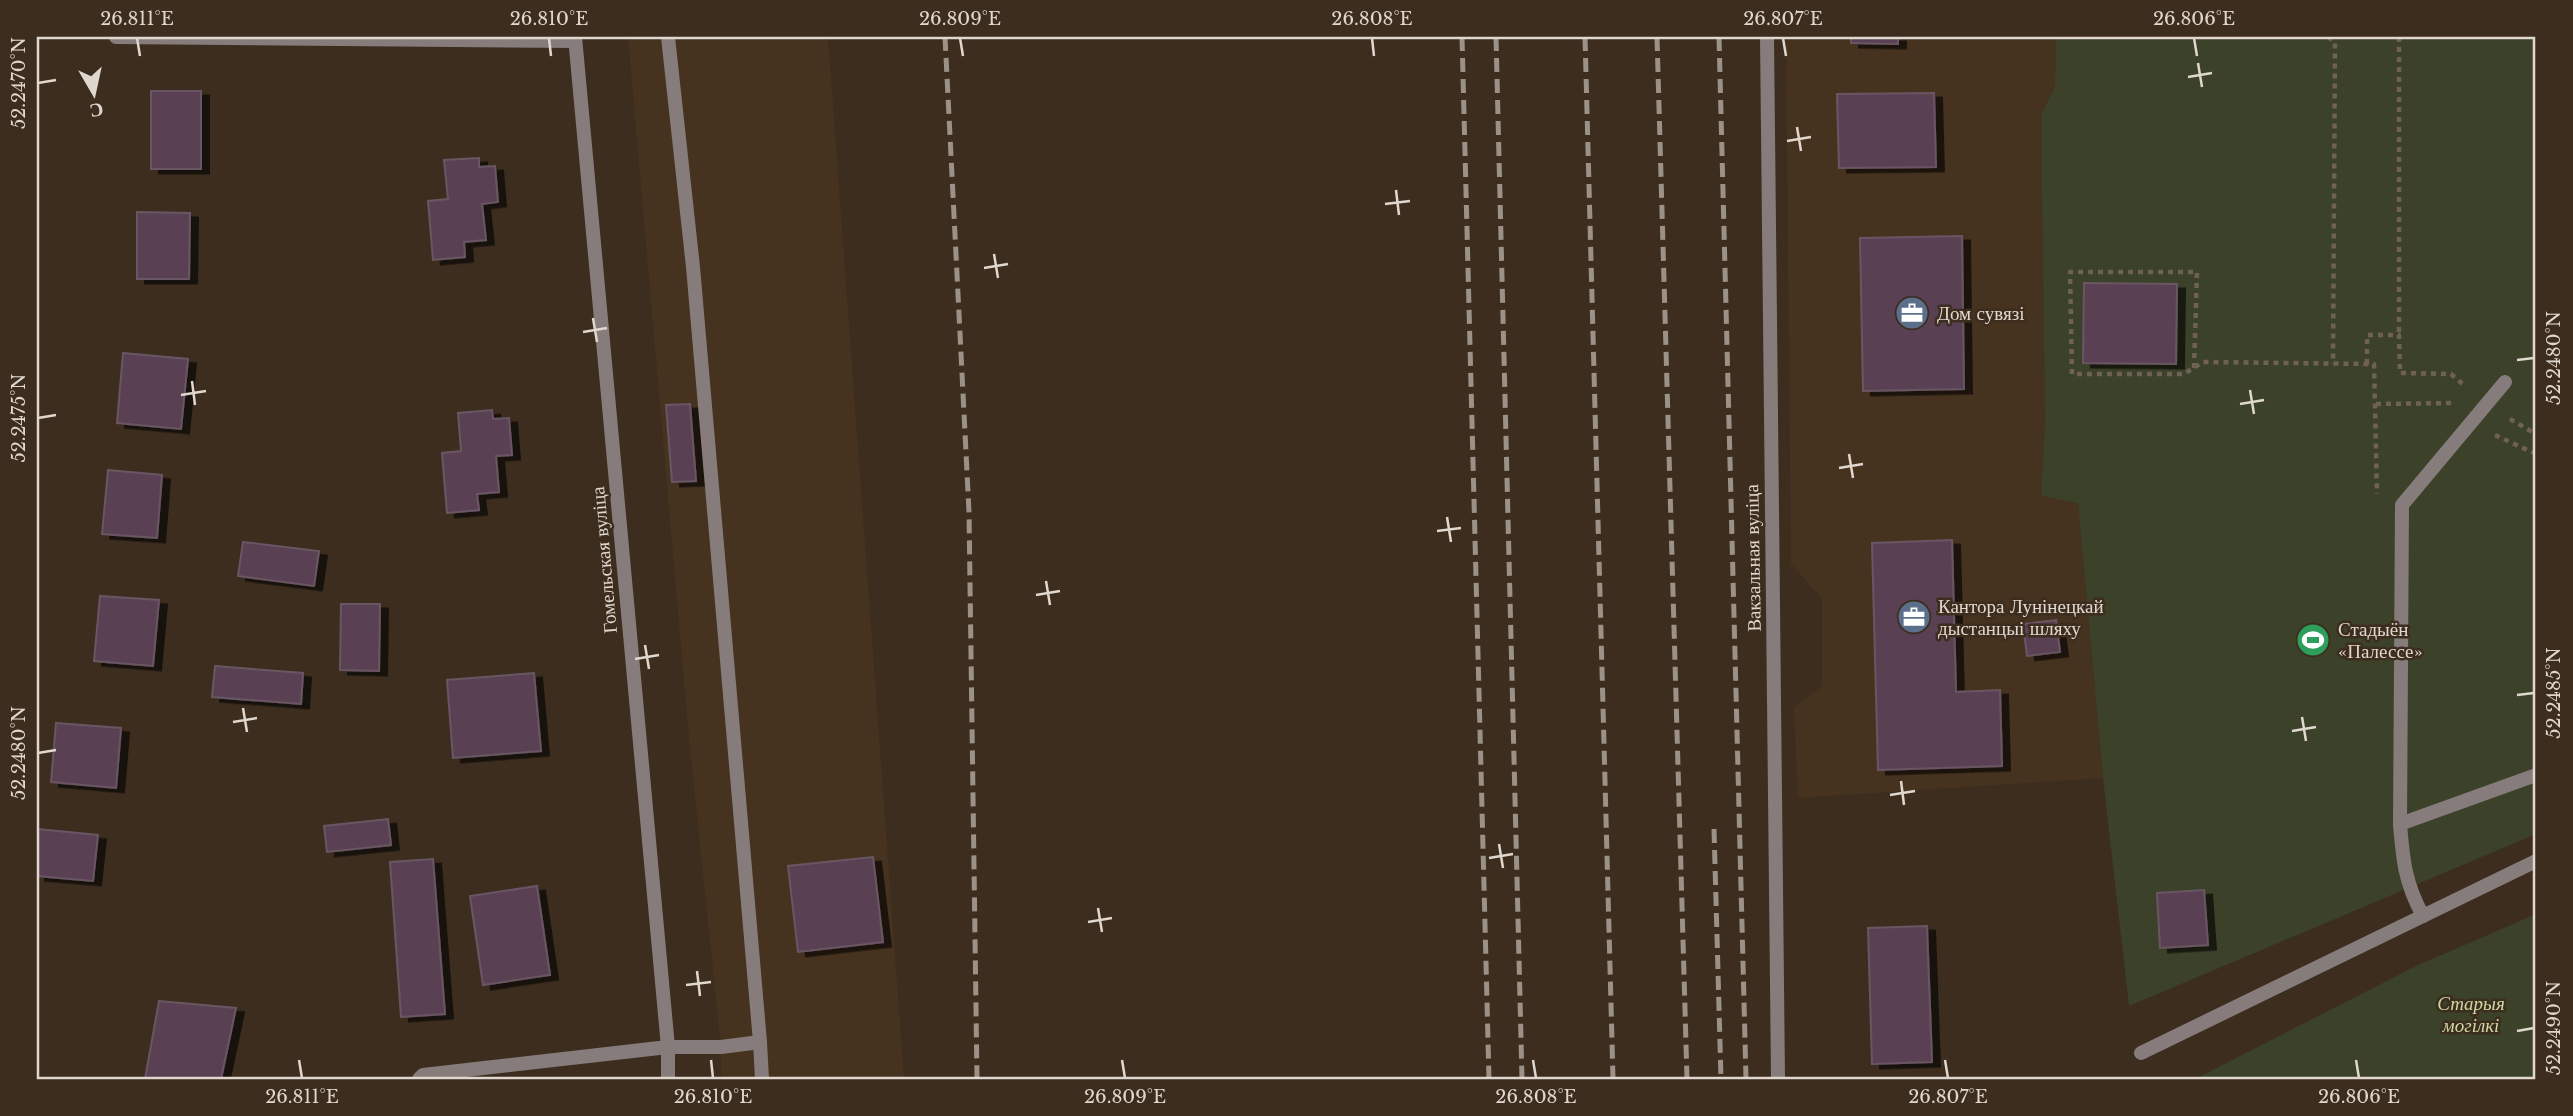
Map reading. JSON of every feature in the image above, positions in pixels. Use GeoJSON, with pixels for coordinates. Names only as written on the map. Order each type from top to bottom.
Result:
{"type":"FeatureCollection","features":[{"type":"Feature","properties":{"kind":"street"},"geometry":{"type":"LineString","coordinates":[[116,37],[575,39]]}},
{"type":"Feature","properties":{"kind":"street"},"geometry":{"type":"LineString","coordinates":[[668,37],[693,267],[762,1079]]}},
{"type":"Feature","properties":{"kind":"street","name":"Вакзальная вуліца"},"geometry":{"type":"LineString","coordinates":[[1767,37],[1778,1079]]}},
{"type":"Feature","properties":{"kind":"street","name":"Гомельская вуліца"},"geometry":{"type":"LineString","coordinates":[[575,39],[668,1047],[668,1079]]}},
{"type":"Feature","properties":{"kind":"street"},"geometry":{"type":"LineString","coordinates":[[2423,916],[2408,888],[2400,824],[2402,505],[2505,382]]}},
{"type":"Feature","properties":{"kind":"street"},"geometry":{"type":"LineString","coordinates":[[2400,824],[2536,775]]}},
{"type":"Feature","properties":{"kind":"street"},"geometry":{"type":"LineString","coordinates":[[2141,1053],[2536,861]]}},
{"type":"Feature","properties":{"kind":"street"},"geometry":{"type":"LineString","coordinates":[[419,1079],[423,1075],[668,1047],[721,1047],[760,1042]]}},
{"type":"Feature","properties":{"kind":"path"},"geometry":{"type":"LineString","coordinates":[[2328,37],[2335,42],[2333,364]]}},
{"type":"Feature","properties":{"kind":"path"},"geometry":{"type":"LineString","coordinates":[[2399,37],[2400,373],[2451,374],[2486,405],[2536,434]]}},
{"type":"Feature","properties":{"kind":"path"},"geometry":{"type":"LineString","coordinates":[[2194,368],[2197,272],[2070,272],[2072,374],[2184,373],[2194,368],[2203,362],[2374,364],[2377,508]]}},
{"type":"Feature","properties":{"kind":"path"},"geometry":{"type":"LineString","coordinates":[[2367,364],[2367,335],[2399,335]]}},
{"type":"Feature","properties":{"kind":"shaded area"},"geometry":{"type":"Polygon","coordinates":[[[628,37],[828,37],[904,1079],[721,1079],[721,1047],[689,738],[628,37]]]}},
{"type":"Feature","properties":{"kind":"shaded area"},"geometry":{"type":"Polygon","coordinates":[[[1786,37],[2056,37],[2055,87],[2041,115],[2045,421],[2041,496],[2078,502],[2103,778],[1798,798],[1794,707],[1822,686],[1822,599],[1791,564],[1786,37]]]}},
{"type":"Feature","properties":{"kind":"green space","name":"Стадыён «Палессе»"},"geometry":{"type":"Polygon","coordinates":[[[2056,37],[2536,37],[2536,834],[2129,1006],[2103,778],[2078,503],[2041,496],[2045,421],[2041,115],[2055,87],[2056,37]]]}},
{"type":"Feature","properties":{"kind":"green space","name":"Старыя могілкі"},"geometry":{"type":"Polygon","coordinates":[[[2536,914],[2536,1079],[2195,1079],[2416,966],[2536,914]]]}},
{"type":"Feature","properties":{"kind":"building"},"geometry":{"type":"Polygon","coordinates":[[[1851,37],[1898,37],[1898,44],[1851,43],[1851,37]]]}},
{"type":"Feature","properties":{"kind":"building"},"geometry":{"type":"Polygon","coordinates":[[[151,91],[201,91],[201,169],[151,169],[151,91]]]}},
{"type":"Feature","properties":{"kind":"building"},"geometry":{"type":"Polygon","coordinates":[[[1934,93],[1936,167],[1839,168],[1837,94],[1934,93]]]}},
{"type":"Feature","properties":{"kind":"building"},"geometry":{"type":"Polygon","coordinates":[[[479,158],[479,167],[495,166],[498,202],[482,204],[486,240],[464,242],[465,257],[433,260],[428,201],[448,199],[444,160],[479,158]]]}},
{"type":"Feature","properties":{"kind":"building"},"geometry":{"type":"Polygon","coordinates":[[[137,212],[190,213],[189,279],[137,279],[137,212]]]}},
{"type":"Feature","properties":{"kind":"building","name":"Дом сувязі"},"geometry":{"type":"Polygon","coordinates":[[[1962,236],[1964,389],[1863,391],[1860,238],[1962,236]]]}},
{"type":"Feature","properties":{"kind":"building"},"geometry":{"type":"Polygon","coordinates":[[[2084,283],[2177,284],[2176,364],[2083,363],[2084,283]]]}},
{"type":"Feature","properties":{"kind":"building"},"geometry":{"type":"Polygon","coordinates":[[[123,353],[188,359],[181,429],[117,423],[123,353]]]}},
{"type":"Feature","properties":{"kind":"building"},"geometry":{"type":"Polygon","coordinates":[[[690,404],[696,481],[672,482],[666,405],[690,404]]]}},
{"type":"Feature","properties":{"kind":"building"},"geometry":{"type":"Polygon","coordinates":[[[492,410],[493,419],[509,418],[512,455],[496,456],[499,492],[477,494],[479,510],[447,513],[442,453],[461,451],[458,413],[492,410]]]}},
{"type":"Feature","properties":{"kind":"building"},"geometry":{"type":"Polygon","coordinates":[[[108,470],[162,475],[157,538],[102,534],[108,470]]]}},
{"type":"Feature","properties":{"kind":"building","name":"Кантора Лунінецкай дыстанцыі шляху"},"geometry":{"type":"Polygon","coordinates":[[[1952,540],[1956,692],[2000,690],[2002,766],[1878,770],[1872,543],[1952,540]]]}},
{"type":"Feature","properties":{"kind":"building"},"geometry":{"type":"Polygon","coordinates":[[[243,542],[319,551],[314,586],[238,576],[243,542]]]}},
{"type":"Feature","properties":{"kind":"building"},"geometry":{"type":"Polygon","coordinates":[[[100,596],[159,600],[153,666],[94,661],[100,596]]]}},
{"type":"Feature","properties":{"kind":"building"},"geometry":{"type":"Polygon","coordinates":[[[341,604],[380,604],[379,671],[340,670],[341,604]]]}},
{"type":"Feature","properties":{"kind":"building"},"geometry":{"type":"Polygon","coordinates":[[[2056,620],[2060,652],[2027,656],[2023,624],[2056,620]]]}},
{"type":"Feature","properties":{"kind":"building"},"geometry":{"type":"Polygon","coordinates":[[[215,666],[303,673],[301,704],[212,697],[215,666]]]}},
{"type":"Feature","properties":{"kind":"building"},"geometry":{"type":"Polygon","coordinates":[[[534,673],[541,751],[453,758],[447,680],[534,673]]]}},
{"type":"Feature","properties":{"kind":"building"},"geometry":{"type":"Polygon","coordinates":[[[56,723],[121,728],[116,788],[51,782],[56,723]]]}},
{"type":"Feature","properties":{"kind":"building"},"geometry":{"type":"Polygon","coordinates":[[[388,819],[391,845],[327,852],[324,826],[388,819]]]}},
{"type":"Feature","properties":{"kind":"building"},"geometry":{"type":"Polygon","coordinates":[[[37,829],[98,835],[93,881],[37,876],[37,829]]]}},
{"type":"Feature","properties":{"kind":"building"},"geometry":{"type":"Polygon","coordinates":[[[873,857],[883,942],[798,952],[788,866],[873,857]]]}},
{"type":"Feature","properties":{"kind":"building"},"geometry":{"type":"Polygon","coordinates":[[[433,859],[445,1014],[401,1017],[390,862],[433,859]]]}},
{"type":"Feature","properties":{"kind":"building"},"geometry":{"type":"Polygon","coordinates":[[[537,886],[550,975],[483,985],[470,896],[537,886]]]}},
{"type":"Feature","properties":{"kind":"building"},"geometry":{"type":"Polygon","coordinates":[[[2204,890],[2208,945],[2160,948],[2157,893],[2204,890]]]}},
{"type":"Feature","properties":{"kind":"building"},"geometry":{"type":"Polygon","coordinates":[[[1927,926],[1932,1062],[1872,1064],[1868,928],[1927,926]]]}},
{"type":"Feature","properties":{"kind":"building"},"geometry":{"type":"Polygon","coordinates":[[[159,1001],[236,1008],[221,1079],[145,1079],[159,1001]]]}},
{"type":"Feature","properties":{"kind":"railway"},"geometry":{"type":"LineString","coordinates":[[945,37],[969,512],[977,1079]]}},
{"type":"Feature","properties":{"kind":"railway"},"geometry":{"type":"LineString","coordinates":[[1462,37],[1489,1079]]}},
{"type":"Feature","properties":{"kind":"railway"},"geometry":{"type":"LineString","coordinates":[[1496,37],[1522,1079]]}},
{"type":"Feature","properties":{"kind":"railway"},"geometry":{"type":"LineString","coordinates":[[1585,37],[1613,1079]]}},
{"type":"Feature","properties":{"kind":"railway"},"geometry":{"type":"LineString","coordinates":[[1657,37],[1687,1079]]}},
{"type":"Feature","properties":{"kind":"railway"},"geometry":{"type":"LineString","coordinates":[[1719,37],[1746,1079]]}},
{"type":"Feature","properties":{"kind":"railway"},"geometry":{"type":"LineString","coordinates":[[1714,829],[1721,1079]]}},
{"type":"Feature","properties":{"kind":"place","name":"Дом сувязі"},"geometry":{"type":"Point","coordinates":[1912,313]}},
{"type":"Feature","properties":{"kind":"place","name":"Кантора Лунінецкай дыстанцыі шляху"},"geometry":{"type":"Point","coordinates":[1914,617]}},
{"type":"Feature","properties":{"kind":"place","name":"Стадыён «Палессе»"},"geometry":{"type":"Point","coordinates":[2313,640]}}]}
